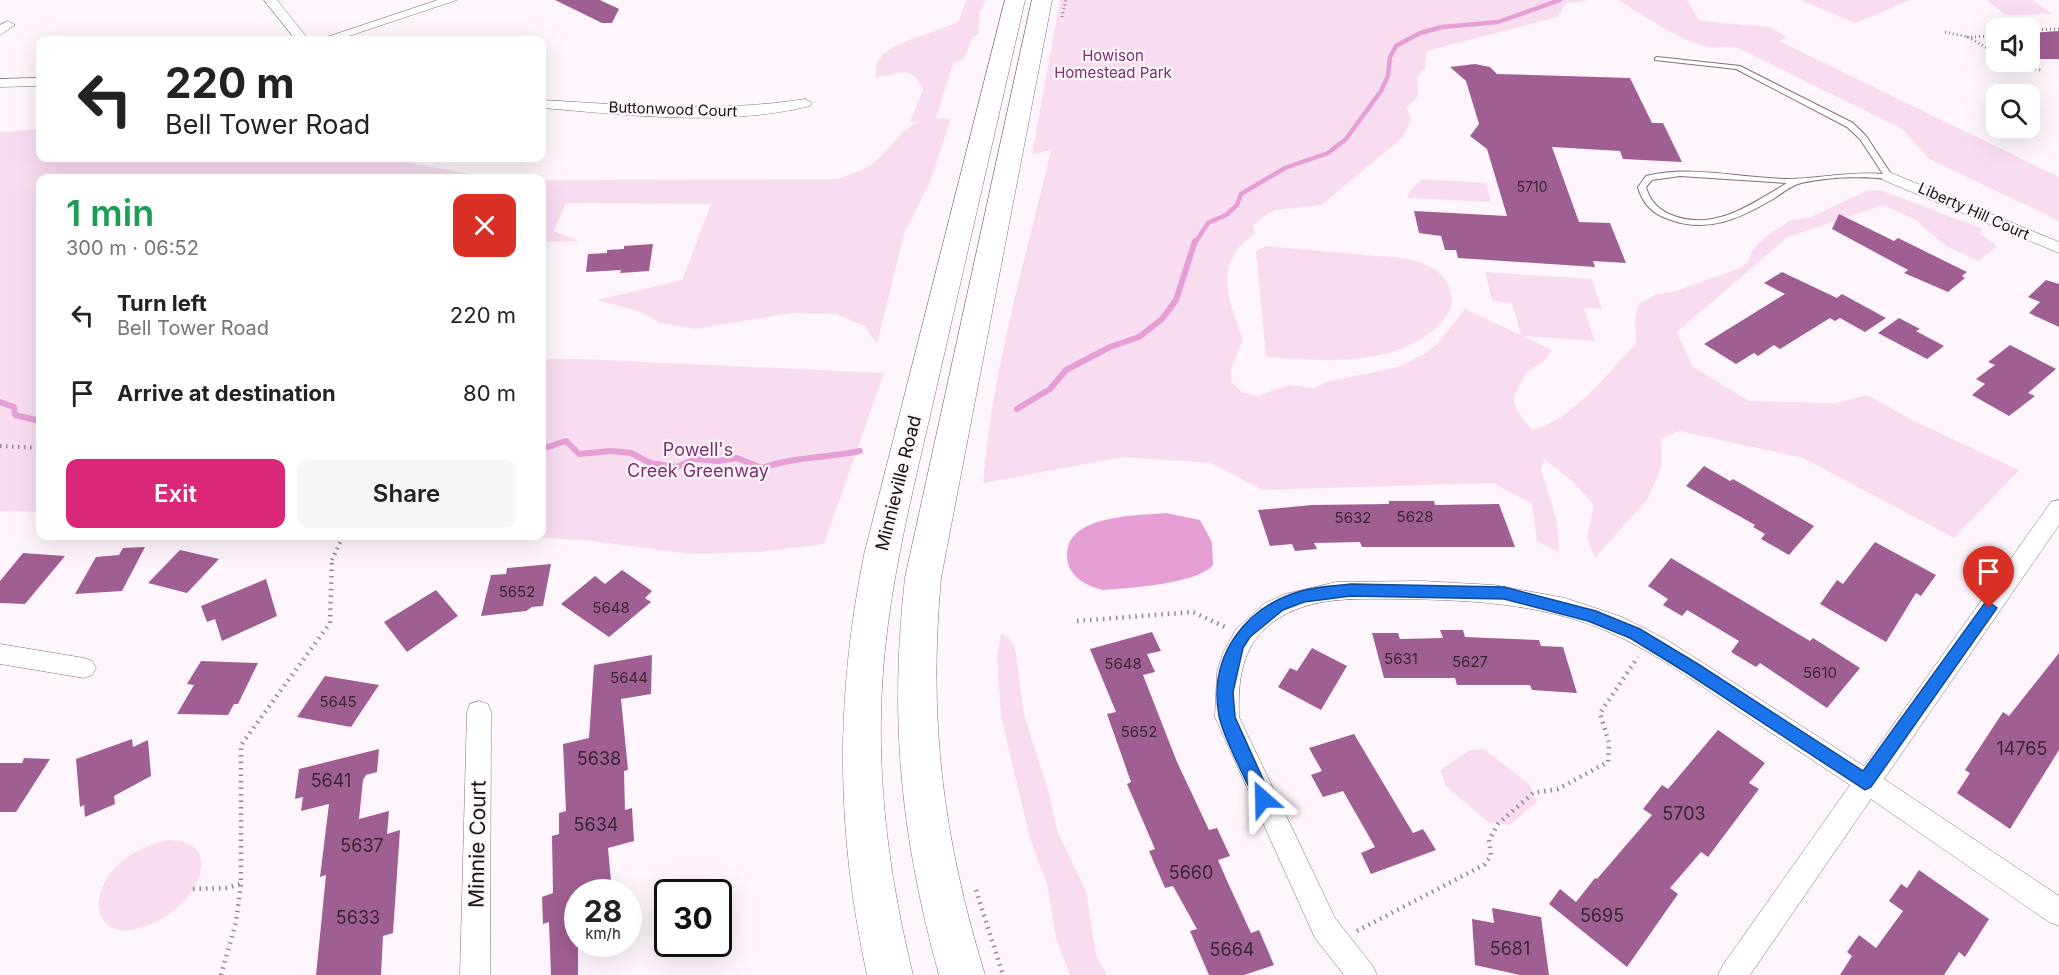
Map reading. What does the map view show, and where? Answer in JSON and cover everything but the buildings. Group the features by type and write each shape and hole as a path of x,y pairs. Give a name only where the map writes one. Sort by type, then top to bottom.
{"main road":[{"name":"Minnieville Road","path":"890,975 876,909 862,788 861,717 868,624 880,555 1015,0"},
{"path":"962,975 939,897 919,790 914,702 918,616 922,578 1052,10"}],"street":[{"path":"270,0 300,36"},
{"path":"338,36 451,0"},
{"path":"0,83 36,82"},
{"name":"Buttonwood Court","path":"546,104 734,112 770,110 805,103"},
{"name":"Liberty Hill Court","path":"1889,177 2059,248"},
{"path":"1733,975 1865,782 2059,508"},
{"path":"1362,975 1335,942 1311,901 1227,717 1225,692 1228,670 1242,636 1278,606 1303,596 1326,591 1473,590 1504,593 1591,615 1649,642 1865,782 2059,912"},
{"path":"0,654 84,668"},
{"name":"Minnie Court","path":"474,975 479,712"}],"lane":[{"path":"1657,59 1723,63 1746,70 1850,125 1863,138 1889,177"},
{"path":"1797,181 1726,220 1708,225 1684,222 1662,214 1647,199 1642,187 1649,178 1672,174 1797,181 1848,174 1889,177"}],"path":[{"path":"1052,10 1066,0"},
{"path":"2040,30 2059,30"},
{"path":"1945,32 1968,37 1986,47"},
{"path":"1968,37 1986,35"},
{"path":"0,446 36,448"},
{"path":"221,975 236,922 241,884 238,765 241,745 330,623 331,561 341,540"},
{"path":"1077,621 1193,612 1242,636"},
{"path":"1335,942 1484,865 1491,856 1489,840 1498,824 1533,793 1558,789 1608,762 1611,754 1610,740 1600,713 1649,642"},
{"path":"193,890 226,888 241,884"},
{"path":"976,888 1003,975"}],"green space":[{"path":"966,0 986,0 980,12 978,34 972,38 964,59 954,62 936,118 951,119 929,184 904,234 877,344 864,326 836,314 792,313 695,329 661,323 641,312 597,300 682,280 711,204 566,203 554,231 579,241 546,242 546,180 838,179 860,171 878,159 908,128 921,121 910,122 923,90 918,81 908,73 875,77 877,63 882,55 902,43 959,21"},
{"name":"Howison Homestead Park","path":"1060,0 1591,0 1566,3 1558,17 1427,51 1425,69 1417,78 1418,96 1407,107 1411,120 1403,137 1322,205 1275,210 1253,226 1255,233 1237,250 1230,264 1228,275 1229,297 1243,340 1231,369 1231,382 1242,392 1258,396 1288,385 1314,388 1326,382 1398,367 1424,354 1438,343 1465,309 1521,335 1512,303 1492,301 1485,272 1592,279 1602,309 1584,308 1595,341 1523,336 1552,350 1543,362 1526,373 1514,396 1516,410 1532,430 1562,416 1575,406 1636,344 1635,317 1639,304 1655,295 1675,291 1740,268 1749,260 1752,250 1764,238 1789,221 1811,217 1868,190 1883,191 1983,229 1979,233 1997,246 1978,261 1946,246 1914,219 1883,205 1788,237 1677,332 1692,366 1749,401 1835,403 1867,395 1912,420 2019,470 1954,538 1803,458 1679,431 1661,439 1662,465 1647,500 1595,558 1587,538 1594,505 1571,480 1544,459 1541,471 1557,521 1559,553 1537,541 1532,504 1493,483 1262,490 1211,463 1124,457 983,483 987,441 1002,357 1051,150 1032,155"},
{"path":"1618,0 1687,0 1700,21 1770,27 1787,37 1779,41 2059,177 2059,221 1929,159 1902,129 1740,49 1703,46 1692,42 1659,26"},
{"path":"1800,0 1910,0 1856,23"},
{"path":"1986,0 2033,0 2052,14 2006,15"},
{"path":"36,129 36,162 405,162 469,174 36,174 36,512 0,511 0,132"},
{"path":"1422,179 1486,183 1491,202 1407,198 1409,192"},
{"path":"1266,246 1414,260 1434,269 1446,280 1452,295 1450,308 1436,328 1418,341 1377,356 1332,360 1266,357 1256,251"},
{"name":"Powell's Creek Greenway","path":"546,359 884,373 824,544 761,552 690,554 591,541 546,538"},
{"path":"1001,633 1007,636 1015,647 1024,714 1047,787 1058,833 1086,891 1096,955 1107,975 1070,975 1056,938 1047,884 1030,839 1001,716 997,657"},
{"path":"1484,749 1530,785 1537,802 1510,825 1489,823 1445,785 1441,770 1469,750"},
{"path":"167,840 192,846 198,853 201,871 191,892 164,918 147,926 127,930 115,929 107,924 101,917 99,897 110,874 122,861 136,852"}],"shaded area":[{"path":"1166,513 1200,520 1212,542 1213,565 1193,577 1178,581 1103,590 1081,581 1070,569 1068,547 1075,535 1087,526 1119,517"}],"waterway":[{"path":"1195,243 1208,223 1226,215 1237,205 1241,194 1285,168 1328,153 1346,139 1381,91 1388,76 1390,57 1396,46 1420,33 1442,27 1498,22 1560,0"},
{"path":"1017,409 1050,389 1066,370 1110,347 1139,337 1162,319 1176,300 1195,241"},
{"path":"0,402 14,407 15,415 36,420"},
{"path":"546,447 566,441 579,454 611,451 631,453 650,463 677,467 695,459 718,461 737,458 762,468 786,462 860,451"}],"route":[{"path":"1263,799 1227,717 1225,692 1228,670 1236,646 1244,633 1278,606 1303,596 1326,591 1351,590 1473,590 1504,593 1591,615 1635,633 1693,668 1865,782 1989,608"}]}
